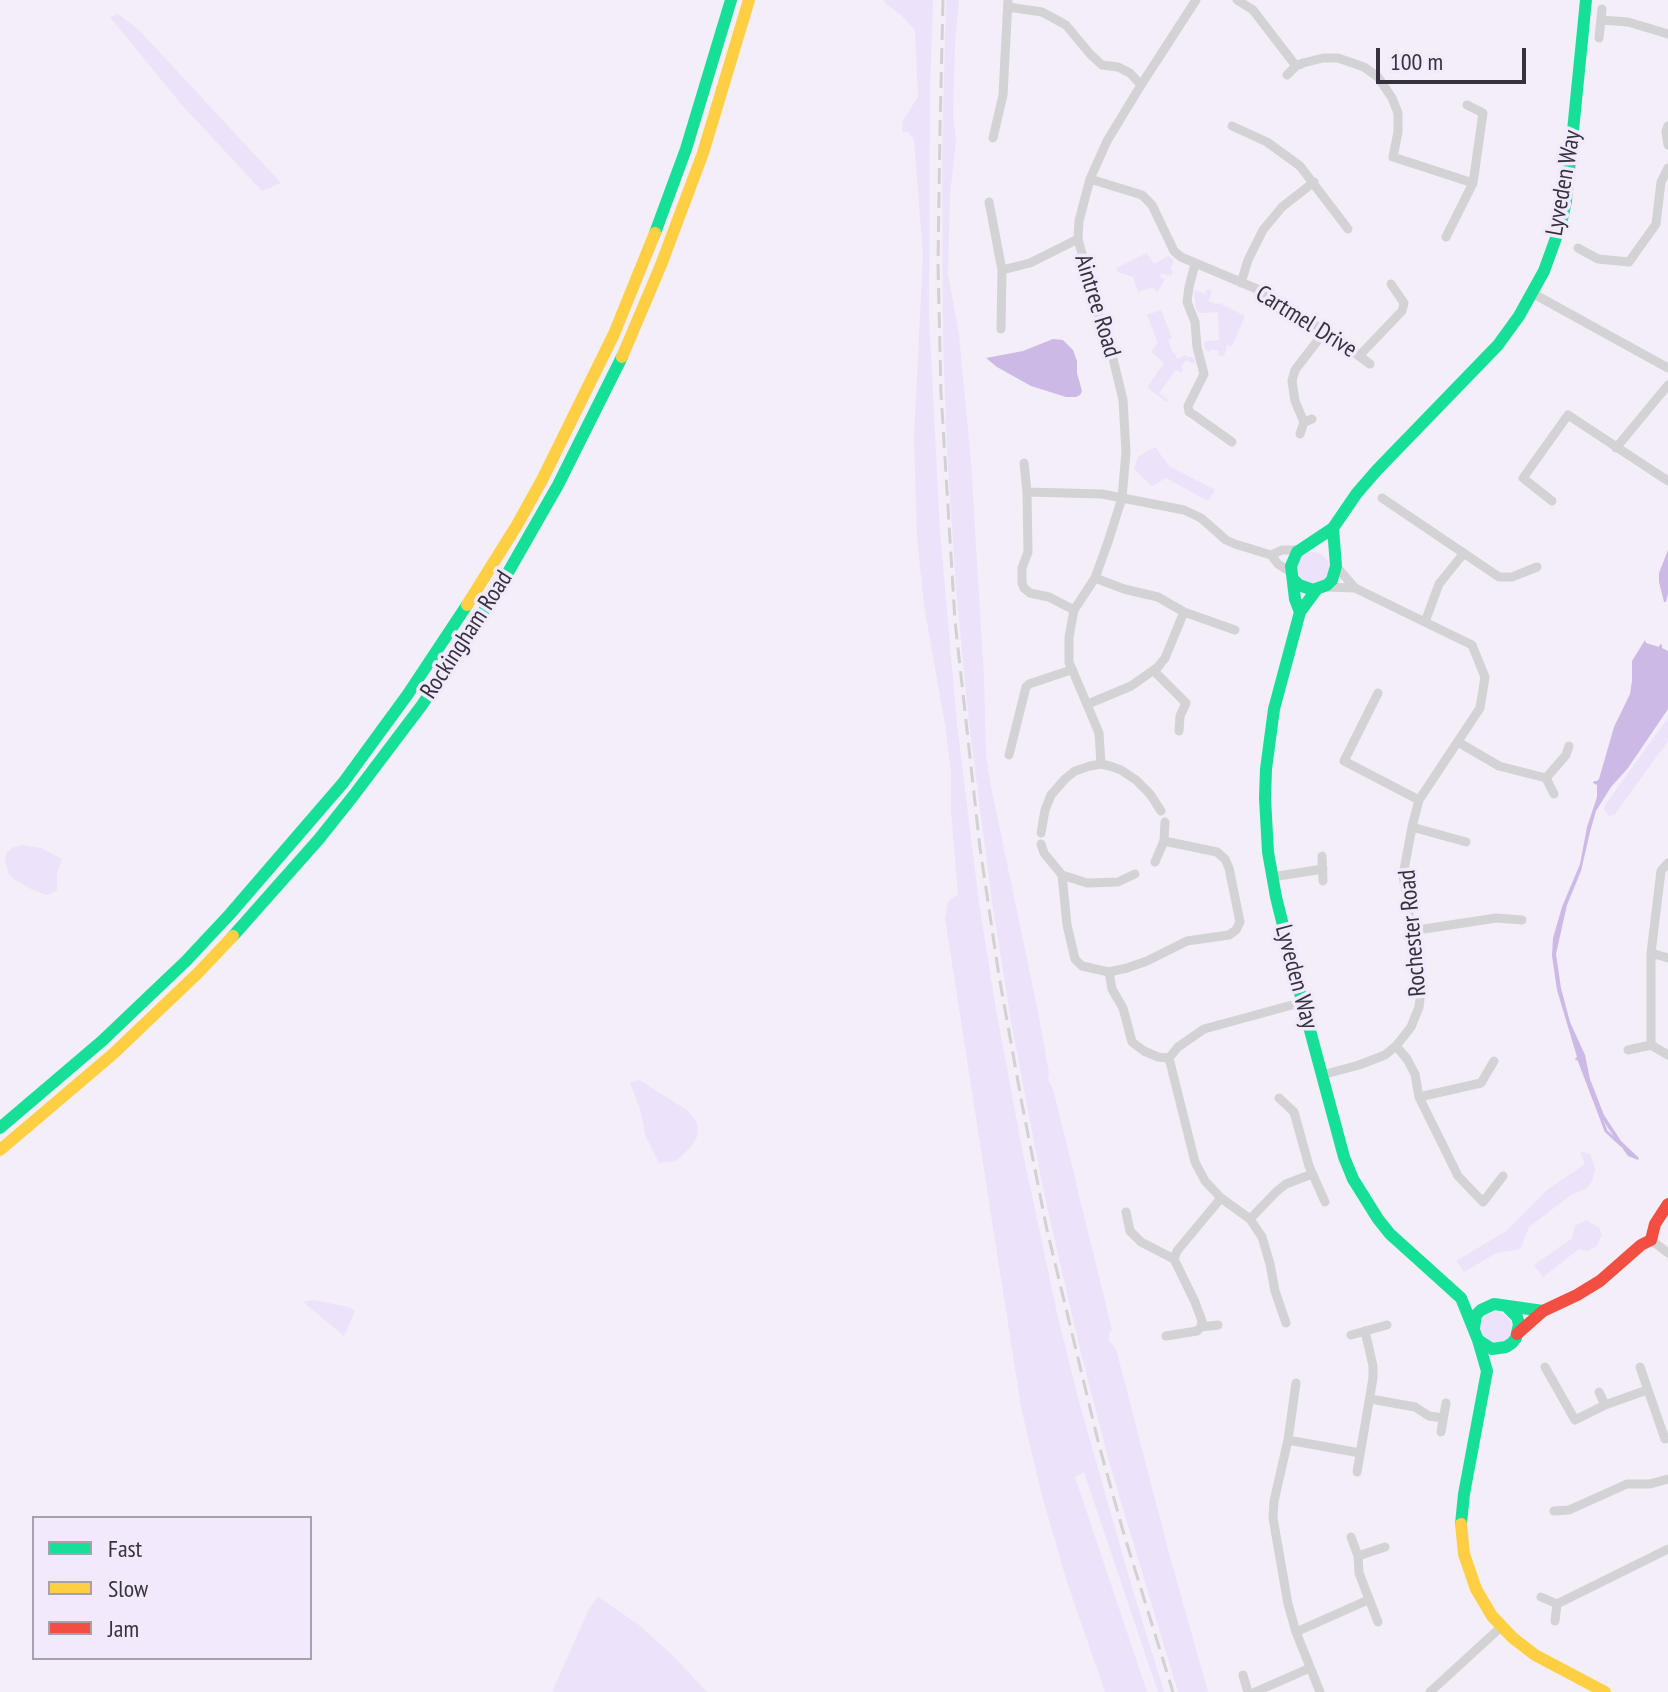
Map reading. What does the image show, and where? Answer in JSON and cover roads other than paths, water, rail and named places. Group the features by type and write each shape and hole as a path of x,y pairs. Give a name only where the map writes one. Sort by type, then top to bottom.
{"main road":[{"name":"Rockingham Road","path":"0,1128 112,1032 230,914 343,783 450,632 542,480 614,334 686,149 731,0"},
{"name":"Rockingham Road","path":"0,1150 133,1035 241,928 354,795 422,705 465,641 539,519 630,340 703,153 749,0"},
{"name":"Lyveden Way","path":"1305,548 1333,528 1377,470 1498,345 1532,293 1552,251 1566,201 1586,0"},
{"name":"Lyveden Way","path":"1333,528 1335,562 1332,580 1300,612 1274,709 1265,798 1272,877 1344,1157 1367,1204 1390,1234 1461,1298 1487,1371 1464,1494 1462,1538 1476,1589 1501,1627 1535,1655 1605,1692"},
{"path":"1321,588 1306,589 1293,576 1293,558 1305,548 1324,548 1335,562"},
{"name":"Lyveden Way","path":"1293,576 1295,599 1300,612"},
{"path":"1517,1334 1543,1311 1600,1281 1651,1240 1655,1224 1668,1204"},
{"name":"Lyveden Way","path":"1461,1298 1491,1305"},
{"path":"1501,1304 1517,1317 1517,1334 1506,1347 1492,1349 1485,1346 1476,1334 1476,1315 1491,1305 1501,1304"},
{"path":"1507,1307 1543,1311"},
{"name":"Lyveden Way","path":"1487,1371 1506,1347"}],"street":[{"name":"Aintree Road","path":"1074,610 1095,578 1122,498 1126,452 1123,400 1078,239 1081,208 1107,141 1196,0"},
{"path":"1243,1 1296,66"},
{"path":"993,138 1003,95 1008,4 1042,12 1066,25 1102,65 1118,67 1130,73 1141,85"},
{"path":"1599,38 1602,14 1668,34"},
{"path":"1287,75 1296,66 1323,58 1338,58 1364,67 1378,77 1398,113 1393,157 1473,183"},
{"path":"1446,237 1473,183 1483,113 1467,105"},
{"path":"1232,126 1267,142 1300,166 1348,229"},
{"path":"1668,126 1668,145"},
{"path":"1629,262 1656,224 1661,182 1668,168"},
{"name":"Cartmel Drive","path":"1090,179 1142,195 1158,215 1174,251 1195,264 1257,289 1325,331 1370,364"},
{"name":"Cartmel Drive","path":"1241,283 1263,230 1282,207 1314,182"},
{"path":"989,202 1002,270 1001,329"},
{"path":"1002,270 1030,263 1078,239"},
{"path":"1578,248 1598,259 1629,262 1637,273"},
{"path":"1195,264 1187,302 1195,322 1204,374 1188,406 1189,412 1232,442"},
{"path":"1359,356 1402,311 1404,303 1391,284"},
{"path":"1532,293 1668,368"},
{"path":"1300,434 1308,421 1295,401 1292,381 1295,370 1325,331"},
{"path":"1616,448 1668,385"},
{"path":"1552,501 1523,478 1568,415 1668,481"},
{"path":"1024,463 1028,552 1022,568 1022,583 1030,593 1049,597 1074,610 1068,651 1071,670 1099,733 1101,764"},
{"path":"1027,492 1090,493 1184,510 1201,518 1226,540 1271,555 1293,576"},
{"path":"1382,498 1499,577 1512,577 1537,567"},
{"path":"1271,555 1282,550 1305,548"},
{"path":"1425,622 1439,584 1464,553"},
{"name":"Rochester Road","path":"1335,562 1355,588"},
{"path":"1095,578 1158,597 1184,612 1235,630"},
{"name":"Rochester Road","path":"1321,588 1355,588 1472,645 1485,677 1480,708 1419,800 1412,827 1403,875 1421,991 1411,1027 1396,1046"},
{"path":"1088,704 1131,686 1154,671 1165,658 1184,612"},
{"path":"1009,755 1026,687 1071,670"},
{"path":"1154,671 1186,703 1180,716 1179,731"},
{"path":"1378,693 1344,761 1419,800"},
{"path":"1458,742 1499,766 1546,778 1554,794"},
{"path":"1546,778 1566,755 1569,746"},
{"path":"1041,833 1051,795 1075,771 1090,766 1101,764 1121,770 1150,794 1161,811"},
{"path":"1155,862 1164,841 1165,822"},
{"path":"1412,827 1466,842"},
{"path":"1062,875 1067,925 1075,959 1082,966 1109,972 1147,961 1187,941 1229,935 1236,930 1240,922 1225,859 1217,852 1164,841"},
{"path":"1041,844 1044,853 1062,875 1087,883 1118,882 1135,874"},
{"path":"1322,856 1323,881"},
{"path":"1651,1045 1651,953 1661,871 1668,863"},
{"path":"1272,877 1323,869"},
{"path":"1411,931 1496,918 1522,920"},
{"path":"1651,953 1668,958"},
{"path":"1109,972 1112,989 1123,1008 1132,1042 1144,1051 1169,1058"},
{"path":"1169,1058 1189,1038 1204,1029 1303,1002"},
{"path":"1628,1050 1651,1045 1668,1055"},
{"path":"1322,1075 1373,1060 1396,1046 1415,1074 1419,1097 1458,1176 1483,1202 1503,1176"},
{"path":"1169,1058 1195,1162 1205,1181 1221,1198 1250,1219 1262,1237 1286,1323"},
{"path":"1419,1097 1481,1083 1494,1061"},
{"path":"1279,1098 1294,1112 1312,1174 1325,1202"},
{"path":"1250,1219 1286,1184 1312,1174"},
{"path":"1174,1259 1177,1251 1221,1198"},
{"path":"1126,1212 1130,1231 1141,1242 1174,1259 1195,1302 1201,1327"},
{"path":"1651,1240 1668,1253"},
{"path":"1166,1336 1218,1325"},
{"path":"1351,1335 1387,1325"},
{"path":"1357,1472 1371,1399 1373,1366 1365,1331"},
{"path":"1545,1367 1575,1420 1647,1390"},
{"path":"1640,1367 1667,1439 1668,1451"},
{"path":"1296,1383 1273,1518 1288,1604 1320,1692"},
{"path":"1599,1392 1605,1405"},
{"path":"1371,1399 1415,1407 1429,1416 1443,1418"},
{"path":"1441,1432 1446,1403"},
{"path":"1288,1440 1360,1453"},
{"path":"1554,1511 1569,1510 1627,1484 1650,1484 1668,1479"},
{"path":"1351,1537 1358,1556 1359,1573 1378,1622"},
{"path":"1358,1556 1385,1547"},
{"path":"1541,1597 1557,1604 1668,1549"},
{"path":"1296,1632 1368,1600"},
{"path":"1555,1621 1557,1604"},
{"path":"1433,1691 1501,1627"},
{"path":"1255,1692 1310,1668"},
{"path":"1243,1675 1248,1692"}],"waterway":[{"path":"1579,1060 1606,1131 1621,1145"}],"railway":[{"path":"943,0 938,263 941,393 955,621 980,848 999,976 1047,1230 1099,1445 1173,1692"}]}
